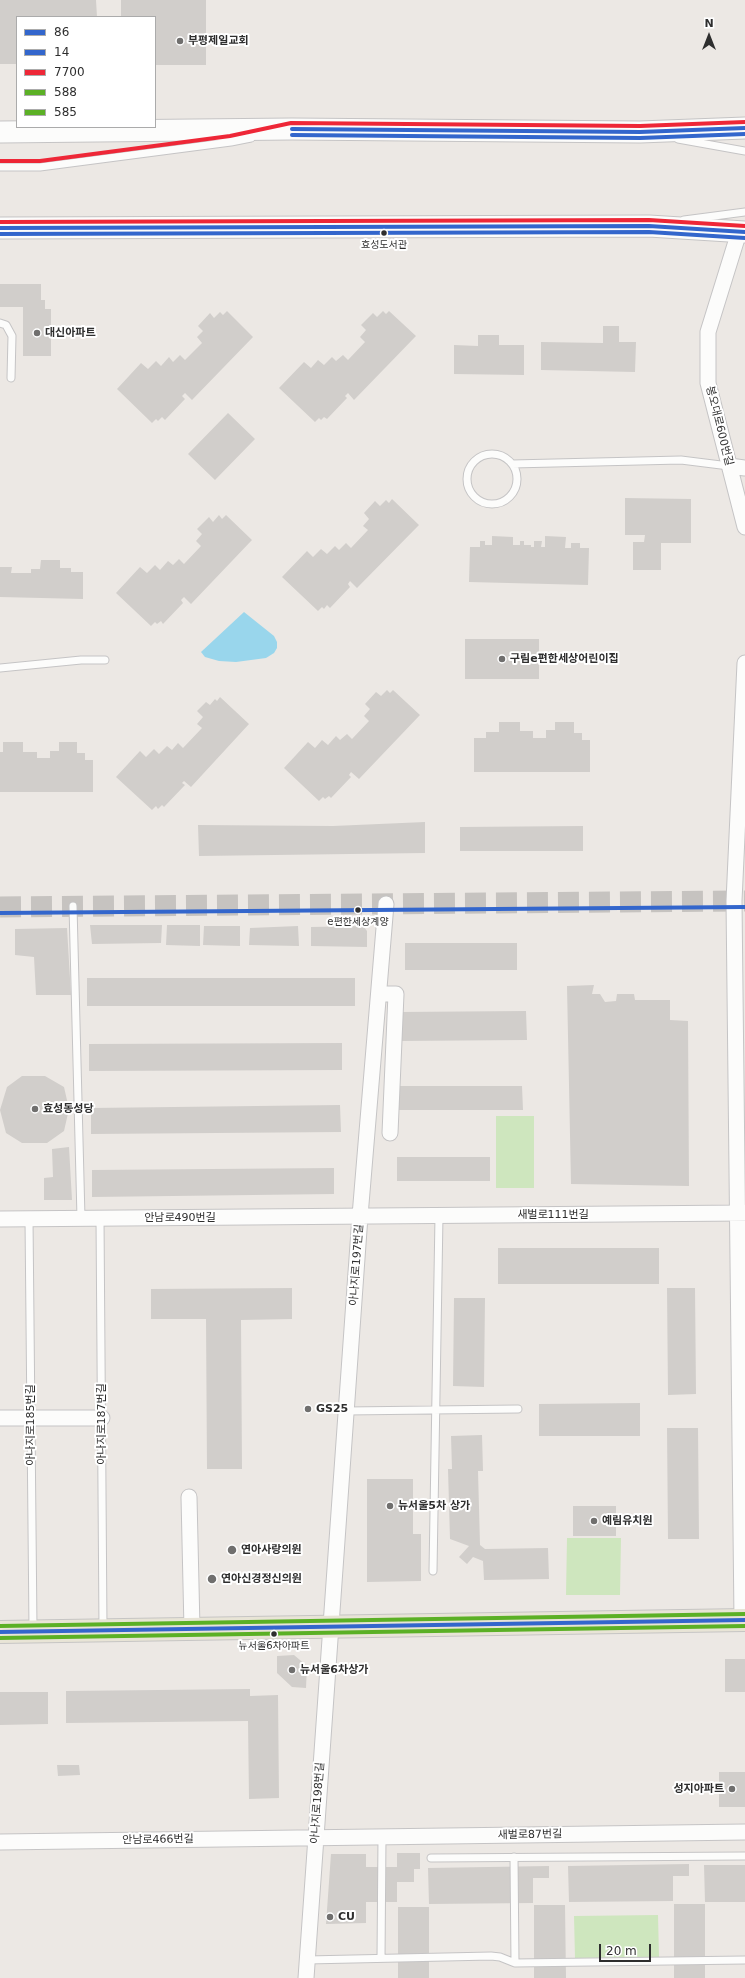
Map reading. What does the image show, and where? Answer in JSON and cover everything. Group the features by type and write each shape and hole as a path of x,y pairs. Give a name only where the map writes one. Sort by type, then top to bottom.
{"main road":[{"path":"0,132 292,129 640,132 745,128"},
{"path":"0,228 743,225"},
{"path":"0,1632 744,1620"}],"street":[{"name":"봉오대로600번길","path":"743,225 708,332 708,383 745,527"},
{"path":"730,466 745,468"},
{"path":"744,1620 740,1043 734,901 745,663"},
{"name":"아나지로197번길","path":"331,1627 360,1216 386,904"},
{"path":"379,994 396,994 390,1133"},
{"name":"새벌로111번길","path":"360,1216 741,1213"},
{"name":"안남로490번길","path":"0,1219 360,1216"},
{"path":"0,1418 102,1418"},
{"path":"189,1497 192,1629"},
{"name":"아나지로198번길","path":"306,1978 331,1627"},
{"name":"새벌로87번길","path":"316,1838 745,1832"},
{"name":"안남로466번길","path":"0,1842 316,1838"}],"lane":[{"path":"0,167 40,167 231,142 292,129"},
{"path":"640,132 745,151"},
{"path":"0,323 6,325 12,336 11,378"},
{"path":"512,464 516,472 517,480 515,488 510,496 504,501 491,503 479,499 472,494 468,478 472,464 478,459 492,454 507,459 512,464 681,460 730,466"},
{"path":"0,668 81,660 105,660"},
{"path":"73,906 80,1218"},
{"path":"433,1571 439,1216"},
{"name":"아나지로187번길","path":"100,1218 103,1630"},
{"name":"아나지로185번길","path":"30,1219 33,1632"},
{"path":"346,1411 518,1409"},
{"path":"380,1958 382,1837"},
{"path":"431,1858 745,1856"},
{"path":"514,1857 515,1963"},
{"path":"307,1960 491,1956 500,1957 515,1963 745,1960"}],"green space":[{"path":"496,1116 534,1116 534,1188 496,1188"},
{"path":"567,1538 621,1538 620,1595 566,1595"},
{"path":"658,1915 659,1957 575,1958 574,1916"}],"water":[{"path":"244,612 274,636 277,642 277,648 274,653 266,658 236,662 219,661 205,657 201,652"}],"building":[{"path":"0,0 96,0 97,16 16,16 16,64 0,64"},
{"name":"부평제일교회","path":"121,0 206,0 206,65 156,65 156,16 121,16"},
{"name":"대신아파트","path":"0,284 41,284 41,300 45,300 45,309 51,309 51,356 23,356 23,307 0,307"},
{"path":"227,311 253,337 192,400 185,393 182,396 185,399 165,420 162,417 158,421 156,419 152,423 117,389 141,363 148,369 156,361 161,366 169,357 173,362 180,355 185,360 202,343 197,337 203,331 198,326 210,313 214,318 220,312 223,315"},
{"path":"383,311 386,314 389,311 416,336 354,400 348,393 345,396 347,398 327,419 324,417 321,420 319,418 315,422 279,388 304,362 311,368 318,360 324,365 332,357 336,361 343,355 348,360 365,342 360,337 366,330 361,325 373,313 377,317"},
{"path":"603,326 619,326 619,342 636,342 635,372 541,370 541,342 603,343"},
{"path":"478,335 499,335 499,345 524,345 524,375 454,374 454,345 478,346"},
{"path":"228,413 255,439 215,480 188,454"},
{"path":"625,498 691,499 691,543 661,543 661,570 633,570 633,542 644,542 645,535 625,535"},
{"path":"392,499 419,525 357,588 350,581 348,584 350,587 330,608 327,605 324,609 322,607 318,611 282,577 307,551 313,557 321,549 327,554 335,546 339,550 346,543 351,548 368,530 363,526 369,519 364,513 375,501 380,506 386,500 389,503"},
{"path":"219,515 222,519 226,515 252,540 191,604 184,597 181,600 183,603 163,624 161,621 157,624 155,622 151,626 116,593 140,567 147,573 155,565 160,570 168,561 173,565 179,559 184,564 201,546 196,541 202,534 197,529 209,517 213,522"},
{"path":"492,536 513,537 513,545 520,545 520,541 524,541 524,545 531,545 531,547 534,547 534,541 542,541 541,547 545,547 545,536 566,537 565,548 571,548 571,543 580,543 580,548 589,548 588,585 469,582 470,547 480,547 480,541 485,541 485,545 492,545"},
{"path":"41,560 60,560 60,568 71,568 71,572 83,572 83,599 0,597 0,567 12,567 11,573 31,573 31,569 40,569"},
{"name":"구림e편한세상어린이집","path":"465,639 539,639 539,679 465,679"},
{"path":"387,690 390,693 393,690 420,715 359,779 351,772 349,775 351,777 331,798 329,796 325,799 323,797 319,801 284,768 308,742 315,748 322,740 328,745 336,736 340,740 347,734 352,739 369,721 364,716 370,709 365,704 376,692 381,696"},
{"path":"220,697 249,724 191,787 184,781 182,783 185,785 164,807 162,805 158,809 156,806 152,810 116,777 140,751 146,757 154,749 159,754 167,746 172,750 178,743 183,748 202,728 197,724 203,717 197,711 206,702 210,705 215,699 217,701"},
{"path":"499,722 520,722 520,731 533,731 533,738 546,738 546,730 555,730 555,722 574,722 574,733 582,733 582,740 590,740 590,772 474,772 474,738 486,738 486,732 499,732"},
{"path":"3,742 23,742 23,752 37,752 37,758 50,758 50,751 59,751 59,742 77,742 77,753 85,753 85,760 93,760 93,792 0,792 0,752 3,752"},
{"path":"425,822 425,853 199,856 198,825 333,826"},
{"path":"583,826 583,851 460,851 460,827"},
{"path":"90,925 162,925 161,943 92,944"},
{"path":"167,925 200,925 200,946 166,945"},
{"path":"204,926 240,926 240,946 203,945"},
{"path":"298,926 299,946 249,945 250,928"},
{"path":"363,926 367,931 367,947 311,946 311,927"},
{"path":"67,928 71,995 36,995 34,957 15,955 15,929"},
{"path":"405,943 517,943 517,970 405,970"},
{"path":"87,978 355,978 355,1006 87,1006"},
{"path":"594,985 592,994 600,994 605,1002 616,1001 617,994 634,994 635,1000 670,1000 670,1020 688,1021 689,1186 571,1184 567,986"},
{"path":"526,1011 527,1040 399,1041 399,1012"},
{"path":"342,1043 342,1070 89,1071 89,1044"},
{"name":"효성동성당","path":"22,1076 45,1076 64,1087 69,1109 64,1131 47,1143 22,1143 6,1133 0,1110 7,1087"},
{"path":"397,1086 522,1086 523,1110 397,1110"},
{"path":"340,1105 341,1132 91,1134 91,1108"},
{"path":"69,1147 72,1200 44,1200 44,1178 53,1177 52,1149"},
{"path":"397,1157 490,1157 490,1181 397,1181"},
{"path":"334,1168 334,1194 92,1197 92,1170"},
{"path":"498,1248 659,1248 659,1284 498,1284"},
{"path":"292,1288 292,1319 241,1320 242,1469 207,1469 206,1319 151,1319 151,1289"},
{"path":"667,1288 695,1288 696,1394 668,1395"},
{"path":"454,1298 485,1298 484,1387 453,1386"},
{"path":"640,1403 640,1436 539,1436 539,1404"},
{"path":"667,1428 698,1428 699,1539 668,1539"},
{"path":"482,1435 483,1471 478,1471 480,1545 485,1549 548,1548 549,1579 484,1580 483,1561 473,1557 467,1564 459,1557 469,1546 450,1539 448,1469 452,1469 451,1436"},
{"name":"뉴서울5차 상가","path":"367,1479 413,1479 413,1534 421,1534 421,1581 367,1582"},
{"name":"예림유치원","path":"573,1506 616,1506 616,1536 573,1536"},
{"name":"뉴서울6차상가","path":"294,1655 307,1666 306,1688 292,1687 277,1673 277,1656"},
{"path":"725,1659 745,1659 745,1692 725,1692"},
{"path":"250,1689 250,1696 278,1695 279,1798 249,1799 248,1721 66,1723 66,1691"},
{"path":"0,1692 48,1692 48,1724 0,1725"},
{"path":"57,1765 79,1765 80,1775 58,1776"},
{"name":"성지아파트","path":"719,1772 745,1772 745,1807 719,1807"},
{"path":"397,1853 420,1853 420,1869 414,1869 414,1882 397,1882 397,1902 366,1902 366,1923 326,1924 331,1854 366,1854 366,1867 397,1867"},
{"path":"689,1864 689,1876 673,1876 673,1901 569,1902 568,1866"},
{"path":"704,1865 745,1865 745,1902 705,1902"},
{"path":"549,1866 549,1878 533,1878 533,1903 429,1904 428,1868"},
{"path":"674,1904 705,1904 705,1978 674,1978"},
{"path":"534,1905 565,1905 566,1978 534,1978"},
{"path":"398,1907 429,1907 429,1978 398,1978"}],"tunnel":[{"path":"0,907 745,901"}],"transit line":[{"name":"7700","path":"0,161 40,161 230,136 291,123 640,126 745,122"},
{"name":"86","path":"292,129 640,132 745,128"},
{"name":"14","path":"292,135 640,138 745,134"},
{"name":"7700","path":"0,222 649,220 745,226"},
{"name":"86","path":"0,228 649,226 745,232"},
{"name":"14","path":"0,234 649,232 745,238"},
{"name":"14","path":"0,913 745,907"},
{"name":"585","path":"0,1626 745,1614"},
{"name":"86","path":"0,1632 745,1620"},
{"name":"588","path":"0,1638 745,1626"}],"place":[{"name":"부평제일교회","path":"180,41"},
{"name":"효성도서관","path":"384,233"},
{"name":"대신아파트","path":"37,333"},
{"name":"구림e편한세상어린이집","path":"502,659"},
{"name":"e편한세상계양","path":"358,910"},
{"name":"효성동성당","path":"35,1109"},
{"name":"GS25","path":"308,1409"},
{"name":"뉴서울5차 상가","path":"390,1506"},
{"name":"예림유치원","path":"594,1521"},
{"name":"연아사랑의원","path":"232,1550"},
{"name":"연아신경정신의원","path":"212,1579"},
{"name":"뉴서울6차아파트","path":"274,1634"},
{"name":"뉴서울6차상가","path":"292,1670"},
{"name":"성지아파트","path":"732,1789"},
{"name":"CU","path":"330,1917"}]}
